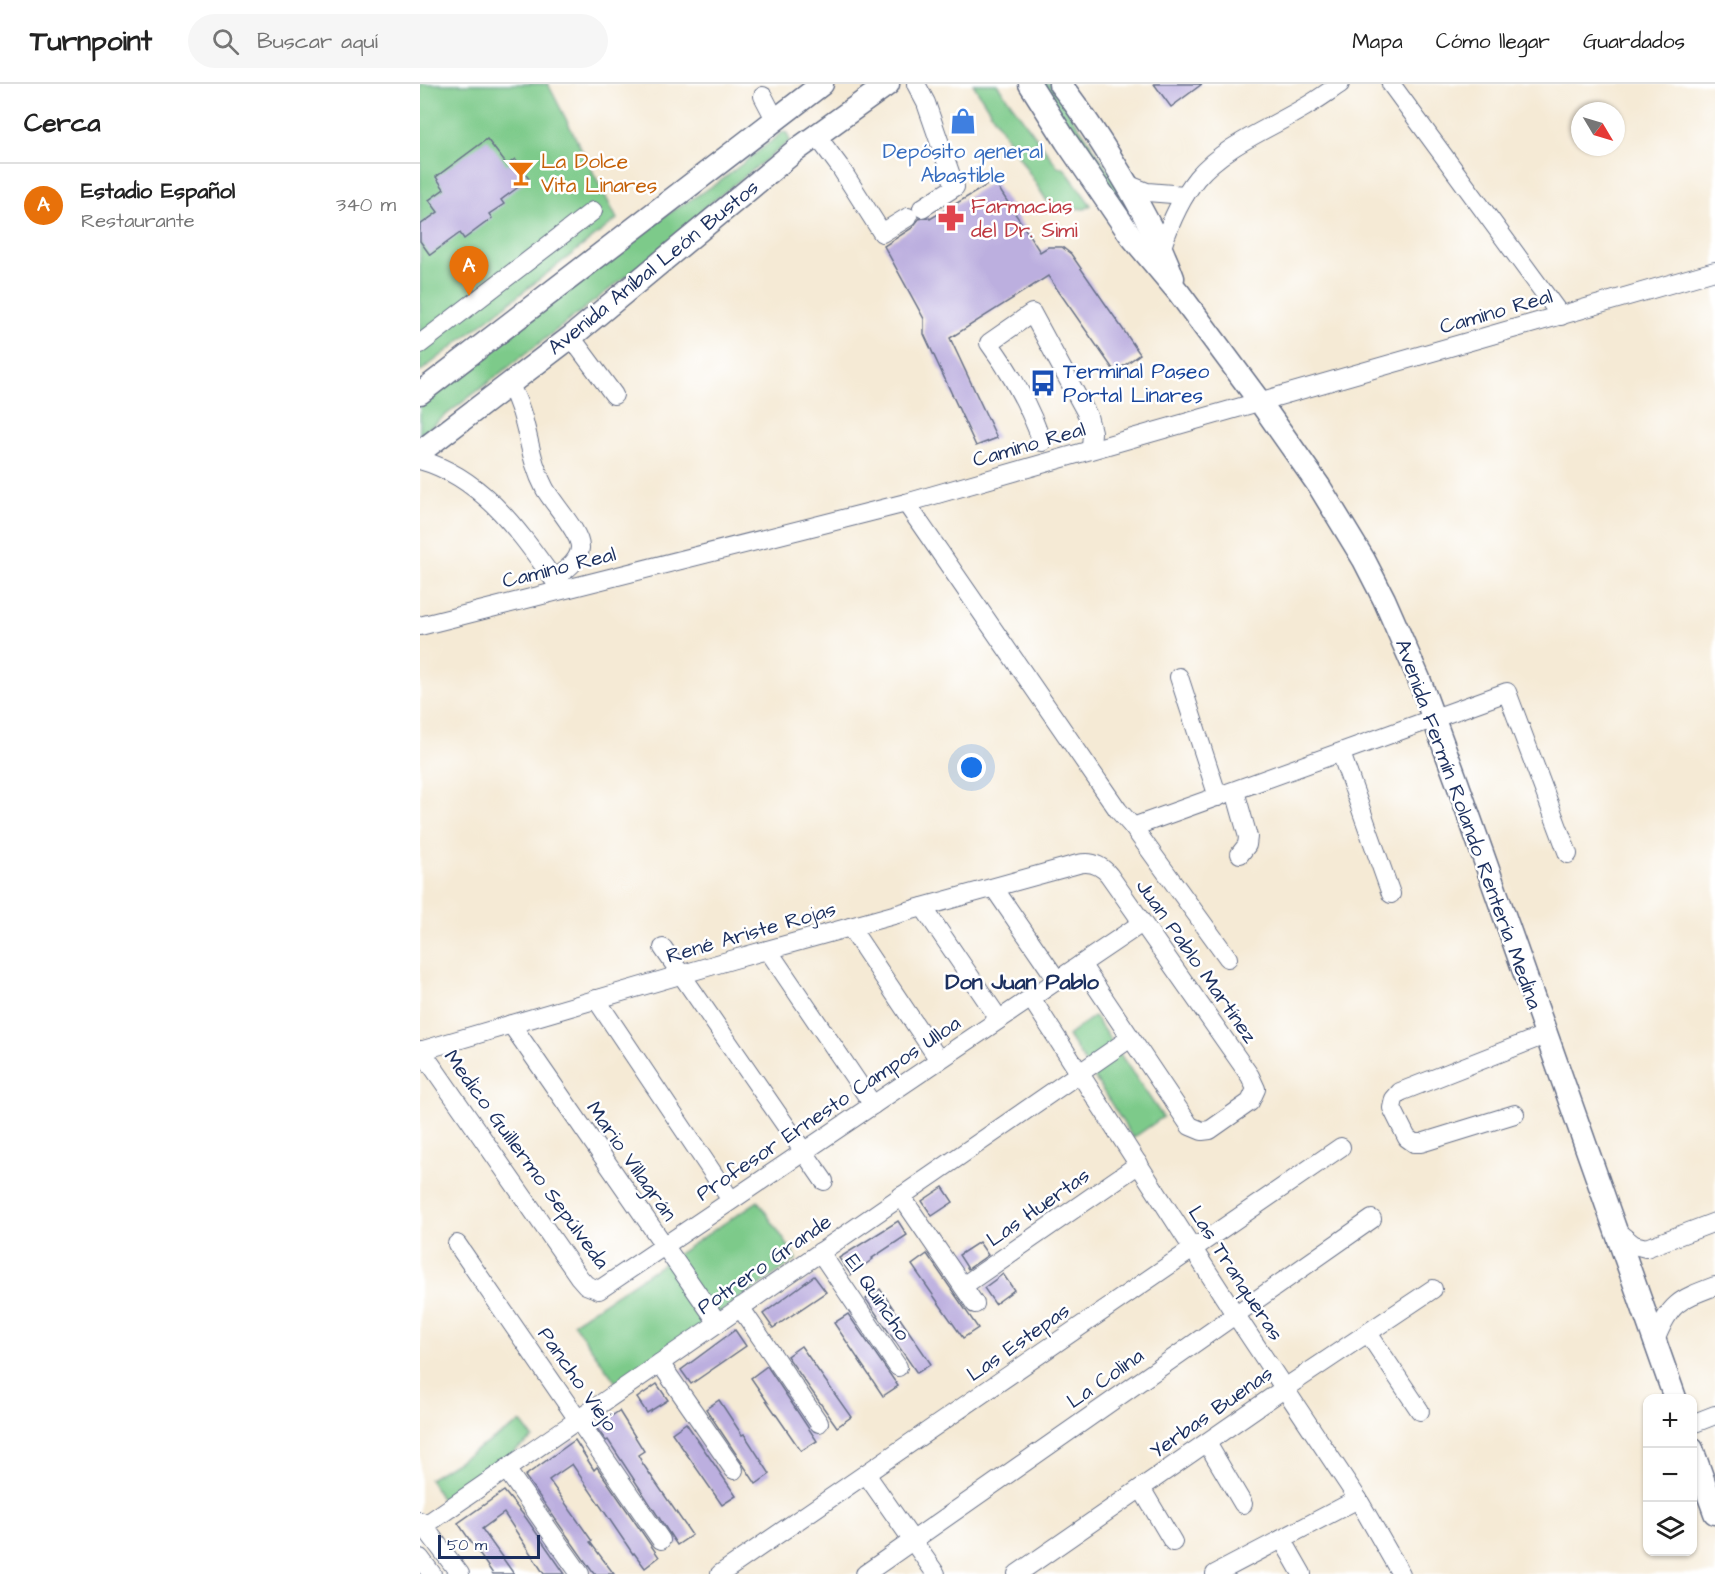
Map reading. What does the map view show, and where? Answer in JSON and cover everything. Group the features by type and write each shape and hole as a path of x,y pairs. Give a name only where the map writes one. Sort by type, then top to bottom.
{"main road":[{"name":"Avenida Aníbal León Bustos","path":"420,452 571,337 795,151 888,84"},
{"name":"Avenida Fermín Rolando Rentería Medina","path":"1030,84 1131,236 1179,293 1319,486 1364,560 1402,638 1434,720 1674,1394"},
{"name":"Avenida Fermín Rolando Rentería Medina","path":"1060,84 1083,112 1127,184 1162,247 1179,293"},
{"name":"Avenida Aníbal León Bustos","path":"420,393 819,86"},
{"path":"819,86 829,88 843,99 865,100"},
{"path":"776,121 789,124 797,129 800,138 795,151"},
{"path":"1697,1463 1715,1513"}],"street":[{"path":"817,136 840,167 882,233 955,187 926,103 916,84"},
{"path":"1162,247 1167,230 1185,195 1198,176 1232,149 1307,107 1340,84"},
{"path":"1391,84 1561,316"},
{"path":"763,96 776,121"},
{"path":"1127,184 1147,192 1185,195"},
{"path":"420,344 593,211"},
{"name":"Camino Real","path":"420,626 558,584 906,503 1715,271"},
{"path":"1060,458 1042,442 1020,390 989,343 1032,313 1085,409 1090,424 1091,449"},
{"path":"571,337 614,395"},
{"path":"420,460 465,480 493,502 558,584 577,560 580,550 579,540 574,529 553,503 538,472 523,411 509,384"},
{"path":"1090,424 1113,442"},
{"path":"1025,468 1042,442"},
{"path":"906,503 1118,810 1133,827 1227,958"},
{"path":"1179,678 1218,797"},
{"path":"1133,827 1507,693 1568,854"},
{"path":"1341,753 1392,894"},
{"path":"1235,791 1248,837 1247,845 1240,854"},
{"name":"René Ariste Rojas","path":"421,1051 850,927 1078,864 1096,864"},
{"name":"Juan Pablo Martínez","path":"1096,864 1109,874 1250,1076 1256,1089 1254,1097 1210,1130 1195,1130 1185,1121 1129,1039"},
{"path":"994,888 1057,980"},
{"path":"923,907 999,1019"},
{"name":"Profesor Ernesto Campos Ulloa","path":"599,1290 1142,922"},
{"path":"850,927 939,1060"},
{"path":"663,948 824,1181"},
{"path":"768,950 873,1105"},
{"path":"1081,964 1129,1039"},
{"name":"Las Tranqueras","path":"1031,998 1235,1314 1358,1499 1401,1574"},
{"path":"596,999 732,1200"},
{"name":"Mario Villagrán","path":"511,1024 718,1323"},
{"path":"1515,1114 1421,1143 1414,1143 1407,1138 1392,1108 1394,1099 1400,1092 1545,1035"},
{"name":"Potrero Grande","path":"422,1523 506,1469 1129,1039"},
{"name":"Medico Guillermo Sepúlveda","path":"421,1051 579,1278 586,1285 599,1290"},
{"name":"Las Estepas","path":"720,1574 1341,1147"},
{"name":"Las Huertas","path":"963,1286 1139,1164"},
{"path":"902,1196 975,1304"},
{"name":"La Colina","path":"865,1574 1372,1219"},
{"path":"1614,1229 1630,1243 1646,1248 1715,1222"},
{"name":"Pancho Viejo","path":"457,1244 661,1540"},
{"name":"El Quincho","path":"820,1252 898,1367"},
{"path":"1655,1341 1674,1305 1715,1286"},
{"name":"Yerbas Buenas","path":"1017,1574 1285,1388 1433,1289"},
{"path":"740,1307 819,1423"},
{"path":"1368,1333 1420,1411"},
{"path":"660,1363 734,1470"},
{"path":"1697,1422 1715,1415"},
{"path":"1207,1443 1243,1504"},
{"path":"506,1469 580,1574"},
{"path":"866,1474 936,1574"},
{"path":"1141,1488 1173,1542"},
{"path":"1215,1574 1358,1499"},
{"path":"422,1523 454,1572"},
{"path":"1282,1539 1302,1574"},
{"path":"420,1558 432,1574"}],"green space":[{"path":"420,84 548,84 617,219 420,372"},
{"path":"973,84 997,84 1058,167 1064,168 1091,205 1085,209 1050,206"},
{"path":"1037,84 1050,84 1113,177 1138,227"},
{"path":"783,132 787,133 790,141 704,208 688,229 420,435 420,404 658,220 719,182"},
{"path":"1094,1016 1163,1117 1133,1138 1068,1036"},
{"path":"758,1201 797,1259 617,1384 573,1323"},
{"path":"521,1422 533,1438 443,1502 429,1479"}],"building":[{"path":"1154,84 1202,84 1171,107"},
{"path":"487,139 507,165 515,159 529,179 501,200 504,204 489,214 492,218 464,239 460,233 430,255 420,241 420,225 438,212 429,200 444,189 436,177"},
{"path":"994,181 1040,252 1048,247 1062,247 1071,254 1140,354 1115,372 1048,276 950,338 997,438 976,446 924,334 924,319 884,246 912,228 919,219 928,217 930,219"},
{"path":"943,1187 953,1202 932,1216 922,1201"},
{"path":"898,1221 907,1235 851,1275 839,1258"},
{"path":"979,1242 988,1255 968,1269 959,1255"},
{"path":"927,1254 978,1328 963,1338 912,1265"},
{"path":"1003,1274 1014,1290 995,1304 984,1288"},
{"path":"814,1276 826,1292 773,1328 763,1314"},
{"path":"880,1289 931,1364 917,1373 866,1299"},
{"path":"848,1314 898,1386 883,1396 834,1323"},
{"path":"735,1330 746,1346 691,1384 681,1370"},
{"path":"801,1346 851,1417 837,1427 787,1356"},
{"path":"767,1366 817,1441 801,1451 751,1378"},
{"path":"657,1384 668,1400 647,1413 637,1398"},
{"path":"719,1400 770,1474 756,1484 706,1409"},
{"path":"619,1411 644,1451 638,1455 643,1464 692,1535 677,1545 608,1440 606,1441 596,1427"},
{"path":"686,1423 736,1496 722,1505 672,1433"},
{"path":"575,1440 594,1470 597,1467 659,1557 645,1568 572,1464 549,1480 614,1574 594,1574 525,1476"},
{"path":"504,1491 565,1574 544,1574 504,1513 482,1529 514,1574 493,1574 458,1523"}],"place":[{"name":"Depósito general Abastible","path":"963,121"},
{"name":"La Dolce Vita Linares","path":"521,173"},
{"name":"Farmacias del Dr. Simi","path":"951,218"},
{"name":"Estadio Español","path":"469,296"},
{"name":"Terminal Paseo Portal Linares","path":"1043,383"}],"district":[{"name":"Don Juan Pablo","path":"1022,981"}]}
